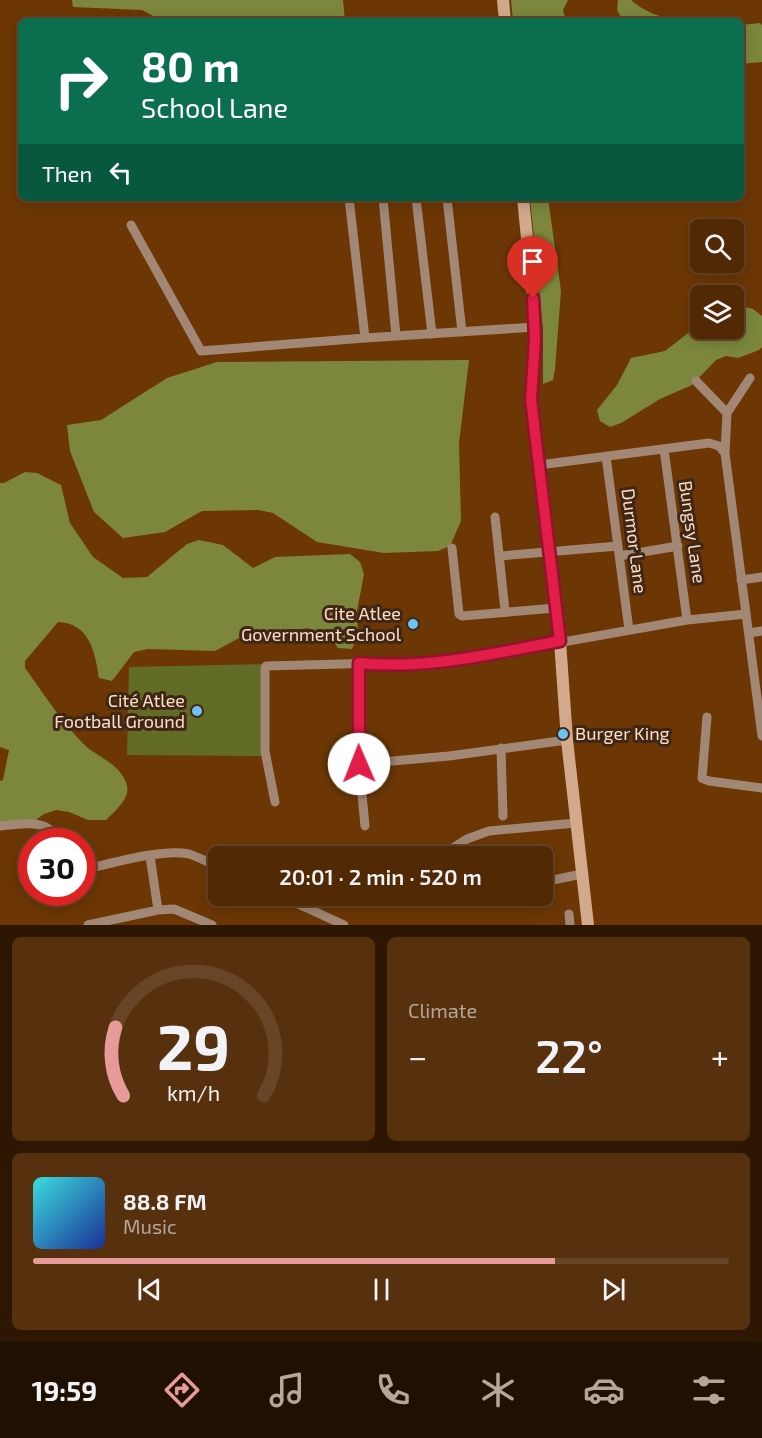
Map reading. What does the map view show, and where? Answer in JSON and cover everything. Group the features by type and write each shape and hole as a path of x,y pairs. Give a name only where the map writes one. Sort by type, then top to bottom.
{"main road":[{"path":"503,0 505,18"},
{"path":"523,201 535,327 531,399 560,641 567,740 588,925"}],"street":[{"path":"349,201 365,338"},
{"path":"383,201 396,336"},
{"path":"416,201 432,334"},
{"path":"447,201 462,332"},
{"path":"130,225 201,351 535,327"},
{"path":"750,378 727,413 725,453 748,633 758,680 762,736"},
{"path":"696,381 727,413"},
{"path":"539,465 709,443 719,446 725,453"},
{"name":"Bungsy Lane","path":"664,448 687,620"},
{"name":"Durmor Lane","path":"606,456 629,630"},
{"path":"495,517 505,611"},
{"path":"500,556 678,546"},
{"path":"452,548 459,614 462,616 556,608"},
{"path":"741,580 762,577"},
{"path":"275,802 265,752 264,668 456,661 687,620 746,614"},
{"path":"748,633 762,631"},
{"path":"359,663 359,764 365,826"},
{"path":"707,717 702,778 709,781 762,788"},
{"path":"359,764 449,756 567,740"},
{"path":"501,748 503,816"},
{"path":"457,846 478,833 576,823"},
{"path":"0,826 38,824 47,828"},
{"path":"96,867 150,856 179,853 208,862"},
{"path":"150,856 158,910"},
{"path":"553,880 582,873"},
{"path":"303,906 344,925"},
{"path":"88,925 158,910 174,909 212,925"},
{"path":"569,914 570,925"}],"green space":[{"path":"72,0 343,0 345,18 155,18 142,10 73,7"},
{"path":"511,0 568,0 563,10 565,18 513,18"},
{"path":"618,0 631,0 641,8 667,18 621,18 617,10"},
{"path":"760,23 762,25 762,62 744,64 744,25"},
{"path":"530,201 548,201 561,291 553,380 543,384 543,328"},
{"path":"744,307 753,309 762,316 762,347 759,350 738,358 726,356 716,360 692,385 660,399 621,423 610,427 600,421 597,410 617,385 631,358 665,351 690,332 690,339 744,339"},
{"path":"469,360 459,443 461,521 450,546 438,551 384,553 317,542 273,513 259,510 202,511 165,532 123,538 94,512 70,451 67,425 101,420 167,378 217,362"},
{"path":"25,472 37,473 61,485 70,523 93,557 123,578 147,577 187,544 199,540 223,545 253,568 275,557 350,554 360,562 364,574 357,611 358,635 352,649 338,648 330,637 307,628 266,638 239,638 215,651 148,649 134,652 112,681 99,678 89,640 84,633 77,627 58,622 25,661 25,668 75,735 122,774 127,786 126,796 121,805 106,820 88,820 69,812 56,810 44,814 33,822 0,827 0,781 3,780 9,750 0,747 0,483"},
{"name":"Cité Atlee Football Ground","path":"269,664 264,756 127,755 129,667"}],"place":[{"name":"Cite Atlee Government School","path":"413,624"},
{"name":"Cité Atlee Football Ground","path":"197,711"},
{"name":"Burger King","path":"563,734"}],"route":[{"path":"359,764 359,663 456,661 560,641 531,399 535,340 533,298"}]}
